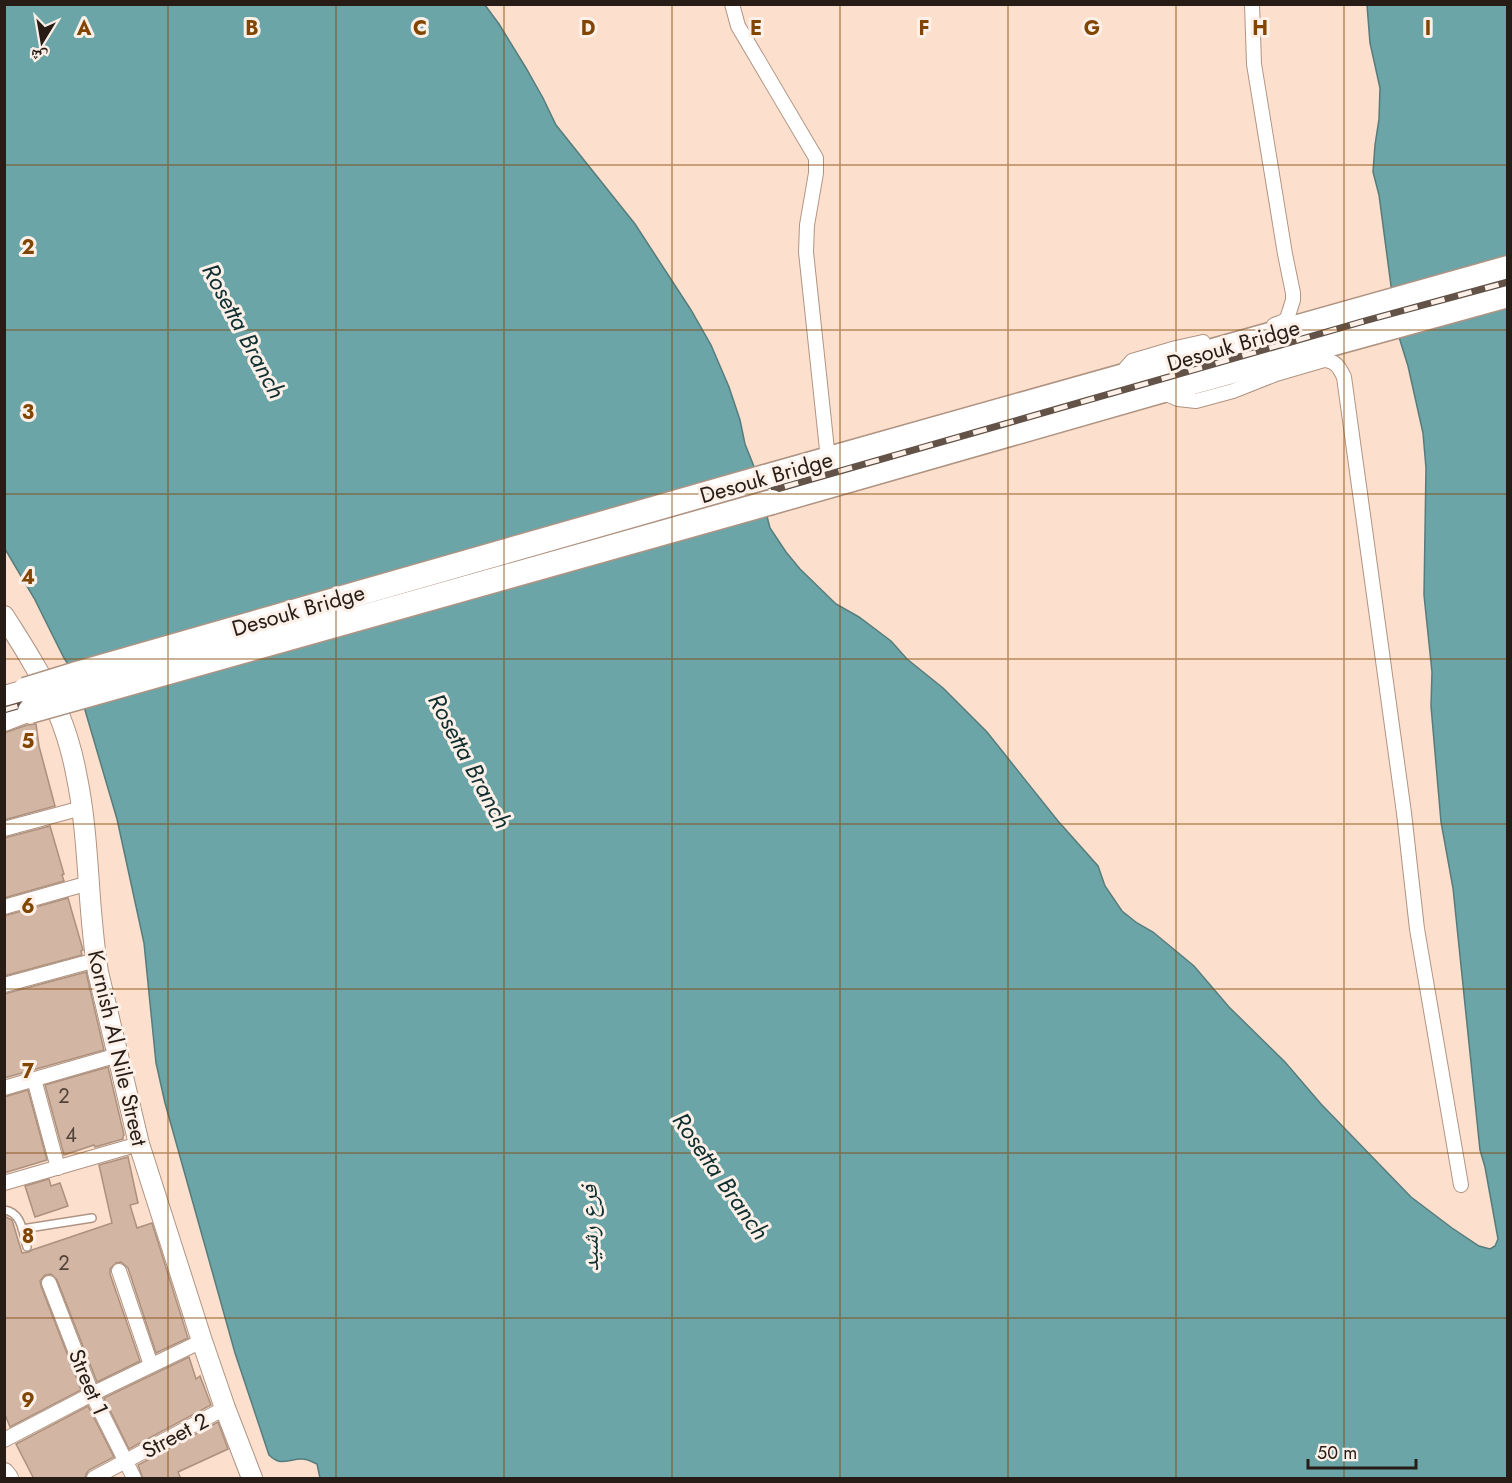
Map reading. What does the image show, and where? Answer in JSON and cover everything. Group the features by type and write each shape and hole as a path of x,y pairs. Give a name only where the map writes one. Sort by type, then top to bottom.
{"highway":[{"name":"Desouk Bridge","path":"20,699 123,661 828,459 1508,268"},
{"name":"Desouk Bridge","path":"20,699 772,502 1160,391 1508,295"}],"main road":[{"name":"Kornish Al Nile Street","path":"4,616 52,698 76,771 82,808 96,960 140,1144 202,1341 252,1479"},
{"path":"4,721 20,699"},
{"path":"4,1473 8,1479"}],"street":[{"path":"732,4 738,26 816,158 816,173 807,225 806,252 828,459"},
{"path":"1123,376 1125,369 1132,361 1176,348 1249,332 1282,322 1290,315 1293,293 1254,64 1252,4"},
{"path":"1160,391 1178,399 1196,401 1324,360 1331,360 1337,364 1344,377 1404,813 1417,929 1461,1185"},
{"path":"4,829 82,808"},
{"path":"4,907 89,883"},
{"path":"4,986 96,960"},
{"path":"4,1088 118,1055"},
{"path":"34,1079 58,1168"},
{"path":"4,1183 140,1144"},
{"path":"119,1272 151,1365"},
{"name":"Street 1","path":"49,1283 92,1394 134,1479"},
{"path":"4,1440 202,1341"},
{"name":"Street 2","path":"94,1479 225,1408"}],"lane":[{"path":"4,1210 10,1211 18,1218 27,1247"},
{"path":"22,1229 92,1218"}],"water":[{"path":"4,5 485,5 526,68 556,125 635,224 711,345 740,420 770,528 786,552 836,604 859,617 891,641 907,659 943,688 987,732 1058,821 1098,866 1105,886 1122,911 1153,932 1194,966 1229,1007 1285,1062 1321,1104 1411,1197 1479,1246 1490,1249 1495,1246 1498,1239 1480,1150 1453,888 1441,822 1431,706 1432,672 1424,595 1426,468 1423,433 1399,337 1379,195 1373,172 1380,88 1370,43 1367,5 1507,5 1507,1478 320,1478 317,1464 302,1459 281,1462 273,1459 269,1455 235,1353 165,1103 156,1063 144,943 117,819 80,693 78,679 64,658 34,598 5,549"}],"building":[{"path":"36,724 39,746 55,806 4,820 4,733"},
{"path":"50,826 64,881 4,898 4,838"},
{"path":"68,898 83,950 82,955 4,976 4,916"},
{"path":"86,972 104,1050 4,1078 4,994"},
{"path":"108,1067 123,1139 64,1155 45,1085"},
{"path":"28,1090 47,1160 4,1173 4,1097"},
{"path":"128,1157 138,1203 130,1205 137,1228 152,1223 188,1338 156,1353 128,1268 121,1262 116,1263 110,1269 110,1274 140,1361 97,1382 57,1280 51,1274 45,1275 40,1281 41,1286 81,1390 10,1427 4,1412 4,1216 12,1220 22,1253 112,1223 99,1165"},
{"path":"49,1179 51,1186 60,1183 68,1206 35,1217 25,1186"},
{"path":"189,1357 196,1379 200,1376 211,1405 129,1449 104,1398"},
{"path":"88,1406 114,1457 89,1470 85,1479 34,1479 16,1444"},
{"path":"218,1422 228,1449 178,1472 181,1479 143,1479 138,1465"}],"railway":[{"path":"4,710 1508,282"}],"water label":[{"name":"Rosetta Branch","path":"244,331"},
{"name":"Rosetta Branch","path":"470,761"},
{"name":"Rosetta Branch","path":"721,1176"},
{"name":"فرع رشيد","path":"589,1228"}]}
